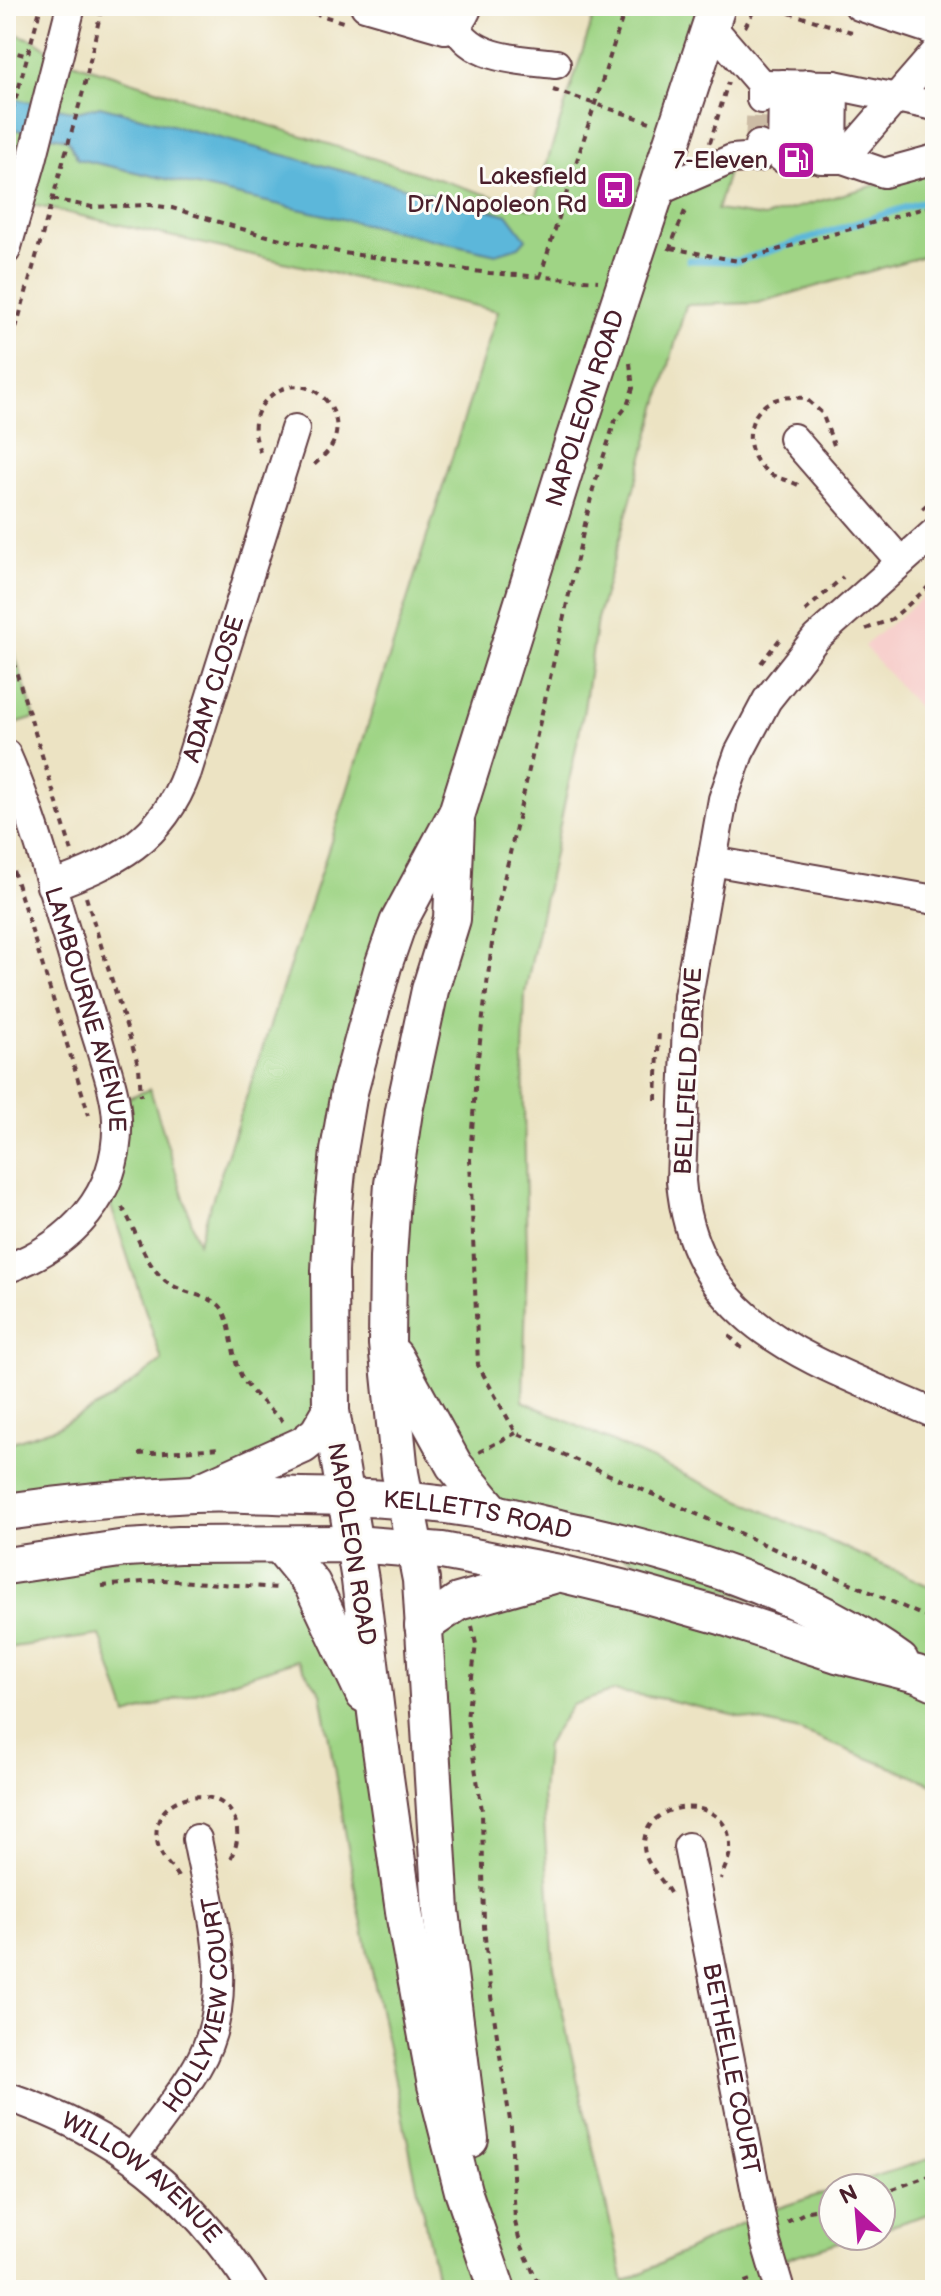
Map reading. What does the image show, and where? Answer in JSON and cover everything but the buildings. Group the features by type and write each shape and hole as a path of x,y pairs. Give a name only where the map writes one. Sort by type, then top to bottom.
{"main road":[{"name":"NAPOLEON ROAD","path":"496,2288 463,2191 436,2085 405,1918 354,1544 331,1411 330,1271 339,1151 349,1092 378,981 398,923 457,813 572,446 658,191 723,23"},
{"name":"NAPOLEON ROAD","path":"457,813 452,919 430,990 404,1111 393,1184 387,1344 398,1456 421,1580 441,1911 466,2114 496,2288"},
{"path":"387,1344 454,1465 493,1512"},
{"path":"196,1493 303,1445 318,1433 331,1411"},
{"name":"KELLETTS ROAD","path":"6,1512 196,1493 346,1496 406,1500 493,1512 611,1538 744,1580 809,1607 859,1634 926,1678"},
{"name":"KELLETTS ROAD","path":"6,1566 126,1548 354,1544 442,1551 559,1573 721,1616 837,1654 926,1678"},
{"path":"280,1545 312,1584 377,1721"},
{"path":"423,1626 458,1602 559,1573"}],"street":[{"path":"6,250 71,6"},
{"path":"808,156 897,98 933,30 859,6"},
{"path":"358,16 445,29 462,16"},
{"path":"462,16 465,40 554,77"},
{"path":"723,23 789,87 808,156"},
{"path":"789,87 897,98 935,106"},
{"path":"789,87 808,156"},
{"path":"658,191 732,159 808,156 884,173 935,159"},
{"name":"ADAM CLOSE","path":"51,886 95,870 125,853 156,827 175,801 187,772 295,429"},
{"path":"793,438 901,562"},
{"name":"BELLFIELD DRIVE","path":"935,532 816,638 767,700 747,735 731,775 723,799 692,967 685,1027 681,1181 683,1203 695,1244 730,1303 759,1329 799,1352 935,1414"},
{"name":"LAMBOURNE AVENUE","path":"6,754 51,886 111,1085 117,1121 116,1139 104,1185 86,1216 53,1248 6,1269"},
{"path":"712,861 935,900"},
{"name":"HOLLYVIEW COURT","path":"133,2157 197,2067 217,2015 220,1998 219,1958 197,1839"},
{"name":"BETHELLE COURT","path":"688,1847 766,2243 780,2290"},
{"name":"WILLOW AVENUE","path":"6,2096 67,2120 133,2157 190,2208 231,2257 253,2290"}],"path":[{"path":"6,134 41,6"},
{"path":"6,363 84,88 102,6"},
{"path":"291,6 358,16"},
{"path":"540,277 626,6"},
{"path":"723,23 748,20 760,6"},
{"path":"766,6 864,36"},
{"path":"707,153 731,73"},
{"path":"554,77 595,103 650,121 652,129"},
{"path":"52,199 92,207 150,205 172,208 239,229 344,253 462,270 605,282"},
{"path":"670,248 738,261 935,205"},
{"path":"629,359 633,388 627,406 615,421 593,489 495,919 476,1074 470,1159 478,1365 516,1433 935,1621"},
{"path":"805,611 853,569"},
{"path":"858,633 892,619 935,581"},
{"path":"935,621 930,631 935,636"},
{"path":"756,671 786,632"},
{"path":"6,639 73,855"},
{"path":"6,848 92,1121"},
{"path":"656,1102 660,1019"},
{"path":"121,1205 149,1262 159,1275 181,1291 214,1301 221,1308 235,1361 247,1386 287,1425"},
{"path":"724,1331 753,1356"},
{"path":"478,1453 516,1433"},
{"path":"139,1454 233,1446"},
{"path":"102,1586 163,1580 286,1589"},
{"path":"469,1620 476,1644 467,1719 482,1810 484,1926 490,1990 511,2127 515,2222 520,2242 541,2290"},
{"path":"897,2187 935,2174"},
{"path":"785,2225 794,2217 817,2210"}],"shaded area":[{"path":"935,587 935,727 864,646"}],"green space":[{"path":"597,6 717,6 658,189 732,159 717,210 764,217 935,168 935,253 757,303 686,305 597,619 584,709 525,993 523,1058 527,1258 523,1401 935,1589 935,1785 800,1731 664,1699 613,1691 572,1705 546,1745 542,1794 554,1966 624,2282 760,2214 817,2195 817,2249 772,2263 780,2290 439,2290 358,1905 321,1693 297,1660 127,1715 100,1635 6,1648 6,1566 280,1545 377,1721 494,2278 466,2114 423,1626 559,1573 871,1640 493,1512 387,1344 457,816 365,1027 331,1411 196,1493 6,1512 6,1444 55,1428 111,1399 162,1361 104,1185 115,1103 150,1089 198,1243 338,820 498,311 20,202 6,250 6,31 34,40 59,57 81,65 532,209"},
{"path":"6,627 35,718 6,727"},
{"path":"935,2157 935,2212 897,2224 897,2172 889,2172"}],"water":[{"path":"6,91 9,98 77,112 100,106 508,215 526,239 519,247 496,254 78,159 67,139 6,128"}],"waterway":[{"path":"689,260 738,261 935,198"}],"tunnel":[{"path":"759,145 761,99"}],"place":[{"name":"7-Eleven","path":"796,160"},
{"name":"Lakesfield Dr/Napoleon Rd","path":"615,190"}]}
